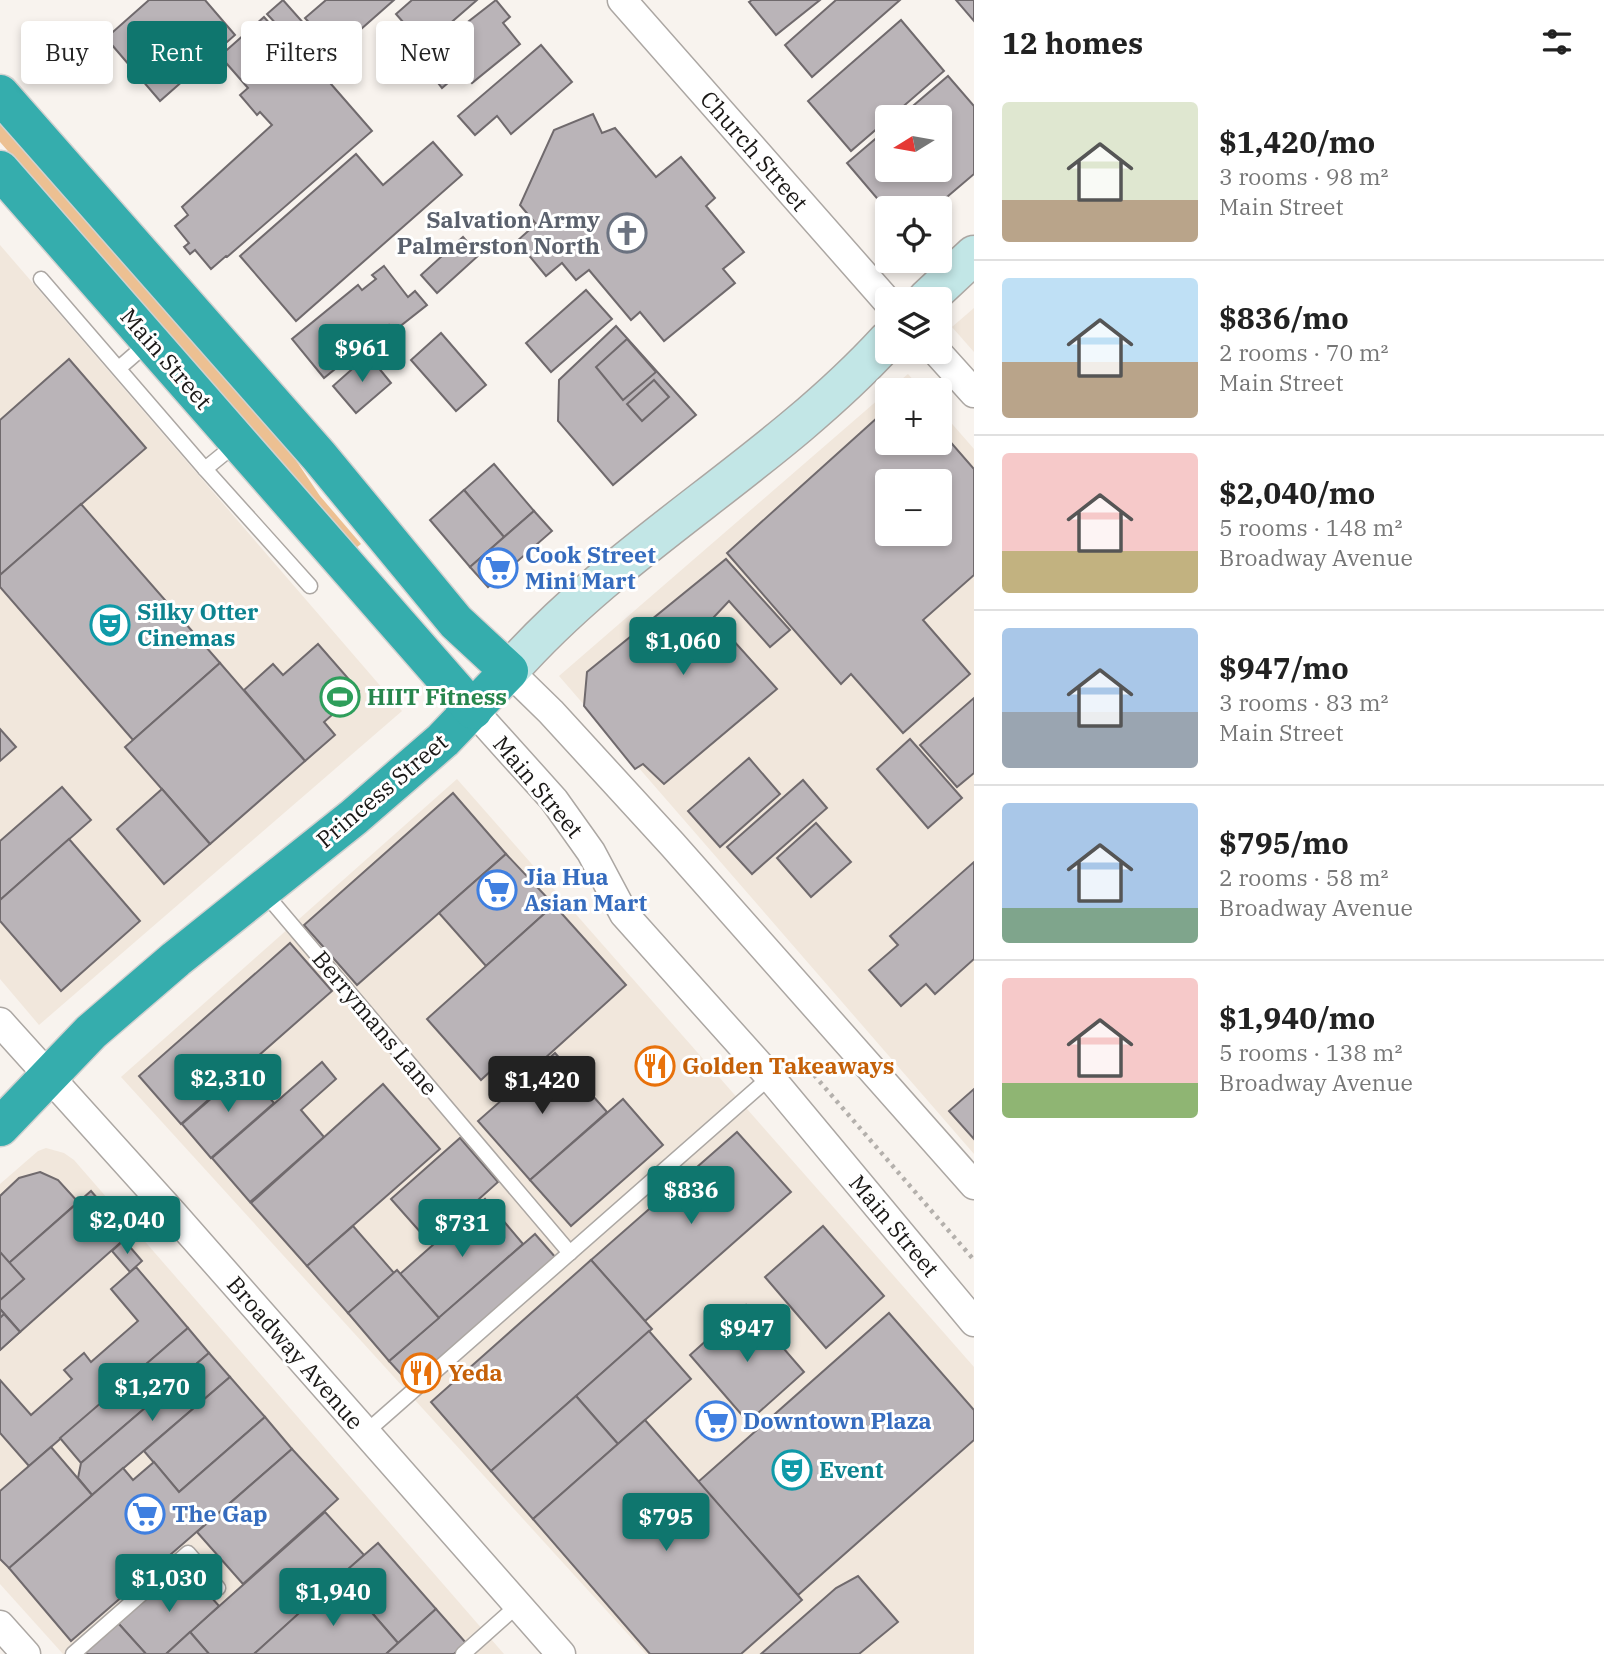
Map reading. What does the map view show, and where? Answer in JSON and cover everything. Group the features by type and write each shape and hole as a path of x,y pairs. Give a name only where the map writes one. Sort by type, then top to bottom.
{"highway":[{"path":"0,94 319,456 456,622 509,671"},
{"name":"Main Street","path":"0,170 473,710"},
{"name":"Princess Street","path":"0,1127 91,1032 176,959 354,817 443,740 509,671"}],"main road":[{"path":"940,287 974,255"},
{"name":"Princess Street","path":"509,671 532,645 619,566 749,466 875,355"}],"street":[{"name":"Church Street","path":"622,0 875,287"},
{"path":"948,364 974,393"},
{"path":"509,671 551,712 672,844 974,1185"},
{"name":"Main Street","path":"473,710 554,800 591,852 624,914 770,1077 974,1322"},
{"name":"Broadway Avenue","path":"0,1022 561,1654"},
{"path":"0,1625 26,1654"}],"lane":[{"path":"41,279 310,586"},
{"path":"118,368 150,341"},
{"path":"205,469 238,442"},
{"name":"Berrymans Lane","path":"262,890 570,1253"},
{"path":"365,1433 770,1077"},
{"path":"73,1654 188,1553 218,1588"},
{"path":"463,1654 518,1605"}],"path":[{"path":"814,1075 974,1260"}],"shaded area":[{"path":"0,120 283,441 320,496 361,544 356,548 0,142"},
{"path":"0,245 402,711 39,1025 0,979"},
{"path":"974,308 974,352 952,327"},
{"path":"875,402 875,455 952,455 952,424 974,449 974,1154 559,676"},
{"path":"457,779 974,1367 974,1654 646,1654 121,1077"},
{"path":"46,1148 64,1153 74,1160 504,1654 63,1654 0,1584 0,1184 38,1151"}],"building":[{"path":"149,0 205,0 223,21 127,21 127,62 113,46 113,32"},
{"path":"283,0 302,21 273,21 267,14"},
{"path":"326,0 394,0 362,28 362,21 308,21 305,18"},
{"path":"412,0 477,0 453,21 402,21 396,14"},
{"path":"496,0 510,17 503,23 520,44 474,81 474,21 469,21"},
{"path":"820,0 776,35 749,2"},
{"path":"836,0 900,0 812,77 785,45"},
{"path":"956,0 974,0 974,21"},
{"path":"901,20 944,71 905,105 875,105 875,130 851,151 808,101"},
{"path":"227,26 235,35 227,42"},
{"path":"241,37 241,80 227,64 227,50"},
{"path":"541,45 572,82 511,134 497,116 475,135 458,116"},
{"path":"948,76 974,106 974,174 948,196 875,196 847,163 875,139 875,182 952,182 952,105 914,105"},
{"path":"145,84 179,84 160,101"},
{"path":"244,84 331,84 372,131 211,269 195,250 190,254 184,247 189,243 175,226 188,215 182,207 272,125 260,112 257,115 240,95 248,88"},
{"name":"Salvation Army Palmerston North","path":"593,114 602,133 615,128 656,177 681,157 715,198 706,206 744,252 723,269 735,283 664,341 640,312 631,320 589,270 576,280 562,263 546,276 517,241 536,224 520,205 554,130"},
{"path":"433,142 462,175 296,321 240,256 356,154 383,185"},
{"path":"463,237 479,255 437,293 421,275"},
{"path":"384,266 408,297 415,291 427,305 394,331 389,325 324,378 292,339 358,285 362,290 376,279 372,275"},
{"path":"586,290 612,319 551,372 526,343"},
{"path":"616,326 696,415 613,485 558,421 559,380"},
{"path":"441,333 486,385 456,411 411,360"},
{"path":"627,339 656,372 623,400 596,367"},
{"path":"368,355 391,383 356,413 333,386"},
{"path":"69,359 146,448 0,575 0,420"},
{"path":"654,380 669,397 642,421 627,404"},
{"path":"875,420 875,455 952,455 952,444 974,469 974,575 923,620 970,674 903,733 851,674 841,684 727,553"},
{"path":"494,464 534,511 504,537 464,490"},
{"path":"464,490 504,537 470,567 430,520"},
{"name":"Silky Otter Cinemas","path":"81,504 220,663 133,740 0,587 0,575"},
{"path":"534,511 552,531 488,587 470,567"},
{"path":"726,559 790,630 770,647 729,601 713,618 777,689 664,784 643,764 635,769 584,706 587,672"},
{"path":"318,644 359,691 324,722 335,735 305,761 244,690 273,664 283,675"},
{"path":"220,663 305,761 210,844 125,747"},
{"path":"974,698 974,773 957,787 920,745"},
{"path":"0,729 16,747 0,761"},
{"path":"910,739 962,798 928,828 877,769"},
{"path":"749,758 780,794 720,847 688,811"},
{"path":"803,780 827,808 752,874 727,847"},
{"path":"62,787 91,820 0,900 0,841"},
{"path":"162,789 210,844 164,884 117,829"},
{"path":"453,793 506,854 357,985 304,925"},
{"path":"816,823 851,862 811,897 777,858"},
{"path":"69,839 140,921 61,991 0,921 0,900"},
{"path":"506,854 554,905 486,966 439,913"},
{"path":"974,862 974,959 935,994 926,984 901,1006 869,970 898,945 890,936"},
{"path":"554,905 626,985 513,1087 495,1067 481,1080 427,1019"},
{"path":"290,943 332,991 181,1124 139,1076"},
{"path":"555,1053 607,1112 530,1180 478,1121"},
{"path":"322,1062 336,1079 301,1110 324,1137 250,1202 212,1158"},
{"path":"245,1069 274,1103 211,1158 182,1124"},
{"path":"383,1084 440,1149 307,1266 251,1203"},
{"path":"974,1089 974,1139 949,1111"},
{"path":"623,1099 663,1145 571,1226 530,1180"},
{"path":"737,1132 791,1192 645,1321 591,1260"},
{"path":"460,1138 498,1182 430,1243 391,1199"},
{"path":"40,1172 58,1180 78,1202 9,1263 0,1253 0,1196 19,1178"},
{"path":"91,1191 129,1235 20,1332 0,1309 0,1300 24,1279 9,1263"},
{"path":"485,1199 523,1244 439,1318 400,1274"},
{"path":"353,1226 394,1273 348,1313 307,1266"},
{"path":"823,1226 884,1296 826,1348 765,1277"},
{"path":"535,1234 556,1258 411,1385 389,1361"},
{"path":"124,1240 142,1261 130,1272 112,1251"},
{"path":"0,1252 24,1279 0,1300"},
{"path":"591,1260 652,1329 491,1471 431,1402"},
{"path":"136,1267 188,1328 29,1466 0,1433 0,1380 31,1415 72,1379 64,1370 84,1353 91,1362 138,1321 111,1289"},
{"path":"397,1270 439,1318 389,1361 348,1313"},
{"path":"746,1305 804,1372 748,1422 690,1355"},
{"path":"0,1309 20,1332 0,1350"},
{"path":"889,1313 974,1410 974,1440 798,1595 698,1482"},
{"path":"4,1314 20,1332 0,1350 0,1318"},
{"path":"188,1328 209,1353 81,1463 60,1438"},
{"path":"649,1331 691,1379 618,1444 576,1396"},
{"path":"209,1353 230,1377 92,1495 78,1478 81,1463"},
{"path":"230,1377 265,1417 179,1492 144,1451"},
{"path":"576,1396 618,1444 533,1519 491,1471"},
{"name":"The Gap","path":"265,1417 292,1449 71,1641 9,1568 123,1468 133,1480 154,1462 179,1492"},
{"path":"645,1420 802,1600 741,1654 650,1654 533,1519"},
{"path":"51,1447 92,1495 9,1568 0,1559 0,1491"},
{"path":"292,1449 338,1499 243,1584 197,1532"},
{"path":"325,1512 364,1555 254,1654 209,1654 190,1632"},
{"path":"378,1543 436,1609 398,1643 340,1576"},
{"path":"189,1572 219,1606 166,1654 146,1654 118,1623 172,1575"},
{"path":"340,1576 398,1643 386,1654 254,1654"},
{"path":"858,1576 898,1622 859,1654 761,1654 836,1588"},
{"path":"436,1609 466,1643 454,1654 386,1654"},
{"path":"118,1623 146,1654 84,1654"},
{"path":"190,1632 209,1654 166,1654"}],"place":[{"name":"Salvation Army Palmerston North","path":"627,233"},
{"name":"Cook Street Mini Mart","path":"498,568"},
{"name":"Silky Otter Cinemas","path":"110,625"},
{"name":"HIIT Fitness","path":"340,697"},
{"name":"Jia Hua Asian Mart","path":"497,890"},
{"name":"Golden Takeaways","path":"655,1066"},
{"name":"Yeda","path":"421,1373"},
{"name":"Downtown Plaza","path":"716,1421"},
{"name":"Event","path":"792,1470"},
{"name":"The Gap","path":"145,1514"}]}
